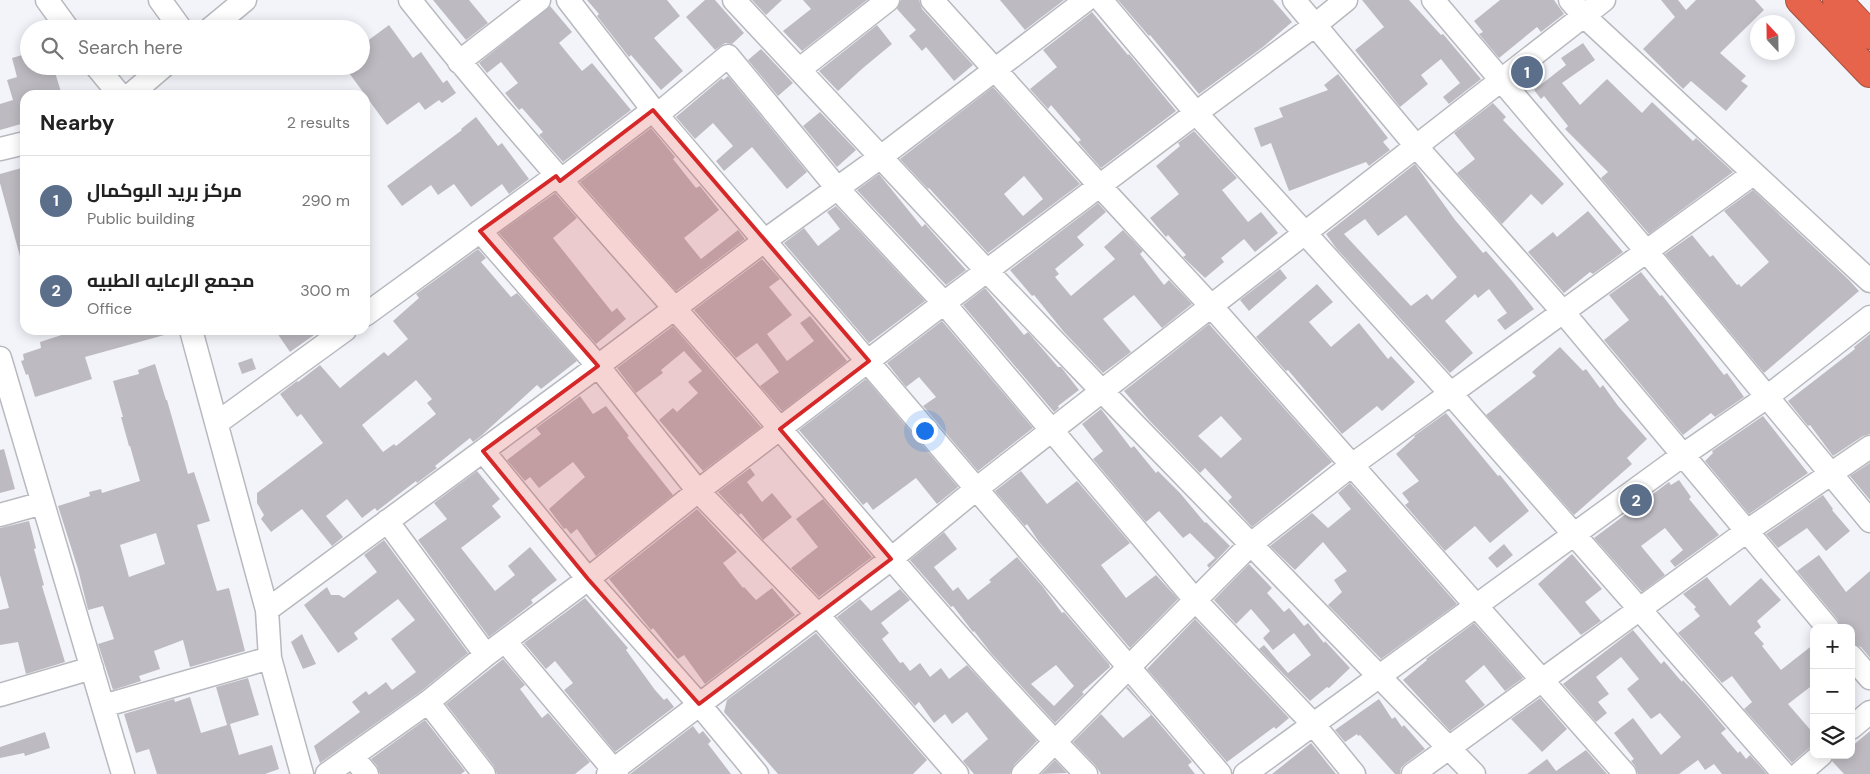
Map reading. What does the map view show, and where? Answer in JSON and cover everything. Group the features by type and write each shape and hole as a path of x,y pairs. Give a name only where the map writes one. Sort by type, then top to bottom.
{"highway":[{"path":"1800,0 1870,73"},
{"path":"1837,0 1870,35"}],"street":[{"path":"47,0 61,20"},
{"path":"160,0 174,20"},
{"path":"221,20 245,0"},
{"path":"410,0 459,62 558,179 674,307 891,559 1054,741 1086,774"},
{"path":"459,62 539,0"},
{"path":"568,0 655,112 869,361 975,490 1130,667 1220,774"},
{"path":"734,0 1102,392 1474,774"},
{"path":"800,69 888,0"},
{"path":"932,0 1212,307 1625,774"},
{"path":"267,610 598,366 674,307 882,156 1086,0"},
{"path":"1100,0 1196,112 1451,394 1784,774"},
{"path":"1294,0 1416,146 1563,312 1825,624"},
{"path":"327,774 428,702 486,655 588,579 698,491 1099,185 1314,26 1346,0"},
{"path":"1433,0 1647,252 1870,521"},
{"path":"505,641 613,773 699,704 891,559 975,490 1052,432 1416,146 1501,82 1577,8 1604,0"},
{"path":"1577,8 1870,281"},
{"path":"370,311 480,231 655,112 728,56 837,188 944,303 1196,601 1314,725 1354,774"},
{"path":"103,75 116,90"},
{"path":"136,90 153,75"},
{"path":"0,149 20,144"},
{"path":"1023,774 1251,544 1352,465 1753,174"},
{"path":"480,231 598,366 698,491 818,615 957,774"},
{"path":"1245,774 1767,396 1870,317"},
{"path":"192,335 267,610 270,658 302,774"},
{"path":"217,423 337,335"},
{"path":"0,358 123,774"},
{"path":"1413,774 1641,610 1747,531 1870,447"},
{"path":"483,451 588,579 699,704 757,774"},
{"path":"0,514 43,503"},
{"path":"387,521 486,655"},
{"path":"103,706 270,658"},
{"path":"1855,661 1870,678"},
{"path":"0,695 92,668"},
{"path":"428,702 484,774"},
{"path":"1855,725 1870,712"},
{"path":"352,756 367,774"},
{"path":"1800,774 1817,759"}],"highlighted area":[{"path":"653,110 869,361 780,429 891,559 699,704 588,579 483,451 598,366 480,231 556,176 560,181"}],"building":[{"path":"433,0 469,0 488,23 466,40"},
{"path":"587,0 667,0 680,16 654,38 683,71 661,90 631,55 629,57"},
{"path":"705,0 715,0 744,33 732,44 725,43 715,50 686,17"},
{"path":"752,0 782,0 766,15"},
{"path":"803,0 867,0 802,51 783,31 811,9"},
{"path":"901,0 919,0 922,9 973,65 954,81 926,47 922,51 909,36 916,30 897,9"},
{"path":"1000,0 1064,0 1025,30"},
{"path":"1118,0 1273,0 1292,22 1263,47 1199,94"},
{"path":"1362,0 1409,0 1441,35 1443,34 1481,79 1449,104 1443,97 1460,83 1441,59 1421,75 1428,84 1400,107 1355,50 1384,27"},
{"path":"1500,0 1554,0 1564,14 1541,32 1537,27 1499,58 1479,34 1483,32 1474,21"},
{"path":"1661,0 1678,0 1686,10 1696,0 1755,0 1764,10 1759,15 1750,15 1750,24 1720,53 1746,76 1741,81 1748,86 1726,111 1691,81 1683,89 1643,49 1675,17"},
{"path":"550,6 572,32 559,43 582,71 592,63 631,110 563,162 539,135 543,132 522,108 519,110 505,93 518,83 501,62 487,73 479,63"},
{"path":"1092,12 1176,111 1101,168 1078,142 1081,140 1051,105 1048,109 1030,89 1057,67 1043,50"},
{"path":"389,25 413,58 421,52 443,83 447,80 456,93 442,103 439,100 425,110 419,102 387,125 370,102 370,90 361,90 351,75 370,75 370,39"},
{"path":"877,25 892,44 838,91 819,71"},
{"path":"1583,43 1595,60 1562,83 1580,105 1607,79 1642,113 1652,102 1693,141 1696,138 1733,172 1649,234 1601,178 1608,172 1565,129 1568,126 1544,96 1541,99 1534,90 1566,65 1561,58"},
{"path":"761,49 793,83 778,96 748,60"},
{"path":"20,56 20,75 56,75 60,90 20,90 20,124 0,130 0,104 13,100 7,80 17,77 12,58"},
{"path":"1338,74 1388,138 1383,142 1390,150 1369,166 1366,162 1289,191 1271,143 1261,147 1254,128 1283,117 1279,108 1328,90 1324,85"},
{"path":"728,76 807,172 787,189 752,147 724,171 716,161 733,146 713,123 695,139 676,117 722,78 723,80"},
{"path":"993,87 1080,184 988,253 900,159","holes":["1024,176 1043,199 1023,216 1004,194"]},
{"path":"1493,103 1506,117 1503,120 1564,184 1542,205 1531,194 1502,224 1457,173 1475,159 1454,133"},
{"path":"820,112 856,150 837,167 803,126"},
{"path":"476,117 498,146 502,143 529,179 509,194 502,184 471,207 454,184 438,195 431,185 402,206 387,186 462,130"},
{"path":"651,128 675,157 673,159 696,188 700,186 719,210 684,238 701,259 738,230 745,239 676,291 580,182"},
{"path":"1194,131 1237,178 1222,190 1248,222 1261,212 1278,233 1255,252 1244,239 1221,258 1224,262 1205,278 1183,257 1186,255 1168,235 1166,237 1150,218 1179,194 1156,166 1180,146 1178,143"},
{"path":"1415,164 1455,220 1483,253 1486,251 1534,309 1505,330 1497,320 1507,313 1489,289 1478,298 1475,294 1445,321 1473,353 1450,373 1336,248 1326,234","holes":["1406,215 1457,277 1432,300 1427,294 1411,306 1344,234 1365,219 1378,236"]},
{"path":"20,168 20,256 0,183 0,174"},
{"path":"879,174 922,227 925,224 966,270 946,285 857,190"},
{"path":"1753,190 1859,291 1764,373 1665,254 1692,235 1710,257 1713,255 1737,285 1739,284 1741,287 1769,262 1724,211"},
{"path":"555,193 577,218 553,238 612,312 617,308 626,319 596,344 499,233"},
{"path":"1098,203 1106,212 1077,237 1084,245 1055,269 1059,274 1055,277 1071,296 1115,259 1104,247 1123,230 1143,251 1140,254 1164,285 1169,280 1192,304 1162,328 1134,295 1103,319 1131,352 1103,373 1010,270"},
{"path":"836,206 925,301 869,343 784,243 804,228 818,246 840,229 827,212"},
{"path":"1588,211 1623,252 1593,274 1590,272 1564,293 1528,252 1553,232 1557,237"},
{"path":"478,249 486,258 481,262 511,297 517,293 577,361 541,389 537,385 481,436 473,442 470,438 435,466 437,468 417,483 416,481 377,511 375,508 362,518 347,499 326,516 343,537 332,546 302,509 271,532 261,519 264,515 257,503 257,493 323,443 301,414 297,417 280,394 320,365 340,388 384,352 388,356 408,339 393,321 419,298 416,294","holes":["416,380 432,399 427,403 436,414 396,446 394,444 383,452 362,425"]},
{"path":"762,259 780,279 769,287 792,315 767,334 787,361 814,341 800,323 810,316 847,361 782,411 760,386 779,372 757,343 736,358 694,310"},
{"path":"1280,269 1287,278 1249,311 1240,300"},
{"path":"1641,272 1660,296 1662,295 1724,375 1727,373 1744,397 1715,417 1711,413 1683,435 1604,340 1629,320 1609,295"},
{"path":"1317,284 1333,302 1309,322 1331,347 1359,323 1388,359 1391,356 1415,382 1382,411 1377,406 1342,434 1288,370 1286,371 1256,337"},
{"path":"985,288 1024,335 1028,332 1058,367 1061,367 1079,390 1058,406 1059,408 1054,412 963,305"},
{"path":"942,321 1033,428 978,471 923,406 936,397 919,377 906,387 887,363"},
{"path":"1209,324 1332,462 1252,527 1228,501 1232,497 1205,468 1200,473 1124,391","holes":["1221,416 1242,439 1221,458 1198,436"]},
{"path":"673,326 761,427 703,471 659,420 673,408 677,412 698,393 688,382 702,371 684,351 661,370 663,373 636,393 617,368"},
{"path":"1870,334 1870,434 1863,436 1833,456 1810,425 1808,426 1788,401 1855,349 1854,347"},
{"path":"62,335 164,335 85,357 92,379 35,397 28,374 26,375 21,361 24,360 23,354 41,348 40,342"},
{"path":"278,335 314,335 290,352"},
{"path":"1560,347 1583,371 1586,369 1600,388 1603,385 1618,406 1647,439 1627,458 1632,464 1574,515 1486,415 1536,376 1532,372"},
{"path":"252,358 256,369 242,374 238,363"},
{"path":"155,364 188,474 194,472 210,521 197,525 217,591 229,588 245,651 190,667 183,640 154,651 160,669 139,676 141,681 113,690 98,644 114,639 103,606 88,610 78,569 58,506 90,496 89,492 101,489 102,493 140,481 121,417 123,417 113,381 139,374 138,370","holes":["156,533 165,564 129,577 120,545"]},
{"path":"866,379 958,487 937,504 916,478 873,510 867,502 863,505 799,430"},
{"path":"580,396 593,414 606,406 629,436 627,437 673,495 596,556 577,529 571,534 566,528 564,529 549,509 585,477 573,462 539,488 530,477 525,481 507,460 541,434 536,428"},
{"path":"1101,409 1131,448 1134,446 1156,473 1158,471 1180,493 1205,523 1230,546 1209,568 1207,565 1215,558 1190,533 1183,538 1159,511 1146,522 1093,459 1103,451 1082,424"},
{"path":"1446,413 1529,511 1490,543 1475,526 1445,551 1405,505 1409,502 1402,493 1419,481 1396,454 1414,436"},
{"path":"1763,416 1808,473 1749,514 1705,461 1713,453 1712,451"},
{"path":"4,449 15,489 0,493 0,450"},
{"path":"1870,463 1870,500 1850,476"},
{"path":"750,468 755,475 747,482 762,502 772,493 792,517 763,540 741,513 739,515 718,492"},
{"path":"477,471 500,499 492,506 501,517 461,548 495,591 515,575 508,566 530,547 557,580 531,600 533,603 489,637 418,540 447,519 434,503"},
{"path":"1021,471 1047,504 1077,481 1130,543 1101,565 1126,598 1156,575 1178,599 1130,648 1039,542 1027,524 1025,526 995,491"},
{"path":"1679,480 1691,497 1689,499 1719,535 1675,567 1670,561 1683,550 1665,528 1641,546 1665,575 1642,592 1594,538 1669,482 1671,485"},
{"path":"1350,483 1457,604 1381,659 1328,605 1342,592 1334,580 1347,571 1323,542 1295,570 1270,546 1312,513 1328,528 1351,509 1338,493"},
{"path":"1823,495 1832,510 1850,531 1826,551 1807,528 1778,548 1766,534"},
{"path":"823,499 872,557 819,597 791,568 818,547 796,519"},
{"path":"697,509 737,552 723,563 743,588 756,600 772,588 795,615 705,684 684,655 678,659 653,628 651,630 609,579"},
{"path":"29,521 36,548 34,549 44,585 42,586 65,662 26,674 18,642 0,645 0,610 9,608 0,575 0,528"},
{"path":"944,532 957,549 934,567 953,591 958,587 968,600 991,582 989,580 1017,557 1062,613 1064,612 1110,667 1082,692 1084,694 1055,723 991,653 953,606 951,607 910,560","holes":["1056,665 1074,686 1054,706 1031,684"]},
{"path":"384,540 468,653 420,692 320,763 314,746 360,712 352,702 366,691 369,695 386,682 392,690 416,672 391,639 415,620 398,599 354,633 358,639 338,653 304,605 327,587 331,595 339,595 344,598 377,572 364,555"},
{"path":"1504,544 1513,555 1497,568 1488,558"},
{"path":"1572,554 1602,589 1585,602 1601,621 1581,635 1538,584"},
{"path":"1819,555 1846,592 1870,571 1870,658 1861,647 1855,645 1855,624 1840,624 1797,571"},
{"path":"1249,564 1272,588 1267,593 1284,612 1289,608 1304,626 1308,623 1324,643 1325,641 1350,668 1329,688 1327,687 1310,701 1259,649 1264,645 1288,673 1311,655 1294,633 1273,650 1263,638 1270,631 1251,609 1236,624 1214,600"},
{"path":"1707,577 1730,606 1761,578 1781,600 1757,621 1761,627 1754,633 1764,644 1762,646 1781,670 1810,647 1810,687 1788,704 1810,729 1810,747 1792,763 1744,709 1752,702 1732,676 1722,683 1678,633 1700,616 1694,609 1696,607 1683,594"},
{"path":"900,589 910,600 881,623 889,633 882,639 900,663 903,662 910,671 920,663 930,677 941,668 949,679 967,665 1037,741 1014,765 1010,774 974,774 963,761 988,739 967,712 952,724 945,714 934,723 919,702 915,706 837,617 860,599 871,611"},
{"path":"585,598 628,648 626,650 655,690 664,700 667,698 674,707 615,752 564,690 573,683 555,661 546,669 524,643"},
{"path":"1195,619 1289,718 1227,762 1147,669"},
{"path":"1474,623 1523,678 1505,691 1484,665 1465,681 1485,705 1450,731 1403,680 1426,659"},
{"path":"1633,630 1661,664 1664,661 1704,703 1726,729 1721,733 1738,753 1740,751 1746,759 1750,755 1767,774 1722,774 1714,764 1705,770 1698,760 1679,774 1638,774 1631,761 1634,759 1614,733 1633,718 1661,755 1681,737 1660,713 1651,719 1627,689 1639,679 1621,657 1596,677 1609,694 1598,702 1607,713 1596,722 1563,684"},
{"path":"816,633 927,760 913,774 778,774 724,712 727,700"},
{"path":"302,634 316,664 303,669 291,642"},
{"path":"503,659 525,685 520,689 542,718 548,713 590,762 575,774 497,774 494,766 446,704"},
{"path":"248,678 259,715 230,724 239,755 272,745 279,769 265,774 157,774 149,749 136,753 124,714 174,699 175,702 190,697 201,733 227,725 216,687"},
{"path":"1128,687 1192,762 1188,765 1195,774 1101,774 1073,742 1101,714 1123,738 1151,715 1126,688"},
{"path":"1540,698 1567,729 1542,752 1511,719"},
{"path":"1379,699 1392,719 1395,717 1402,727 1404,725 1425,749 1401,768 1400,774 1395,774 1360,735 1358,736 1357,734 1345,742 1335,730"},
{"path":"425,720 465,771 461,774 380,774 377,766 371,759"},
{"path":"693,726 699,734 703,731 711,741 708,744 731,774 630,774"},
{"path":"1870,731 1870,774 1844,774 1832,761 1833,759 1855,759 1855,744"},
{"path":"45,732 50,748 25,756 24,753 0,758 0,747"},
{"path":"1311,743 1336,774 1272,774"},
{"path":"1586,750 1607,774 1527,774 1547,759 1556,771"},
{"path":"1055,760 1067,773 1041,774"}],"place":[{"name":"مركز بريد البوكمال","path":"1527,72"},
{"name":"مجمع الرعايه الطبيه","path":"1636,500"}]}
